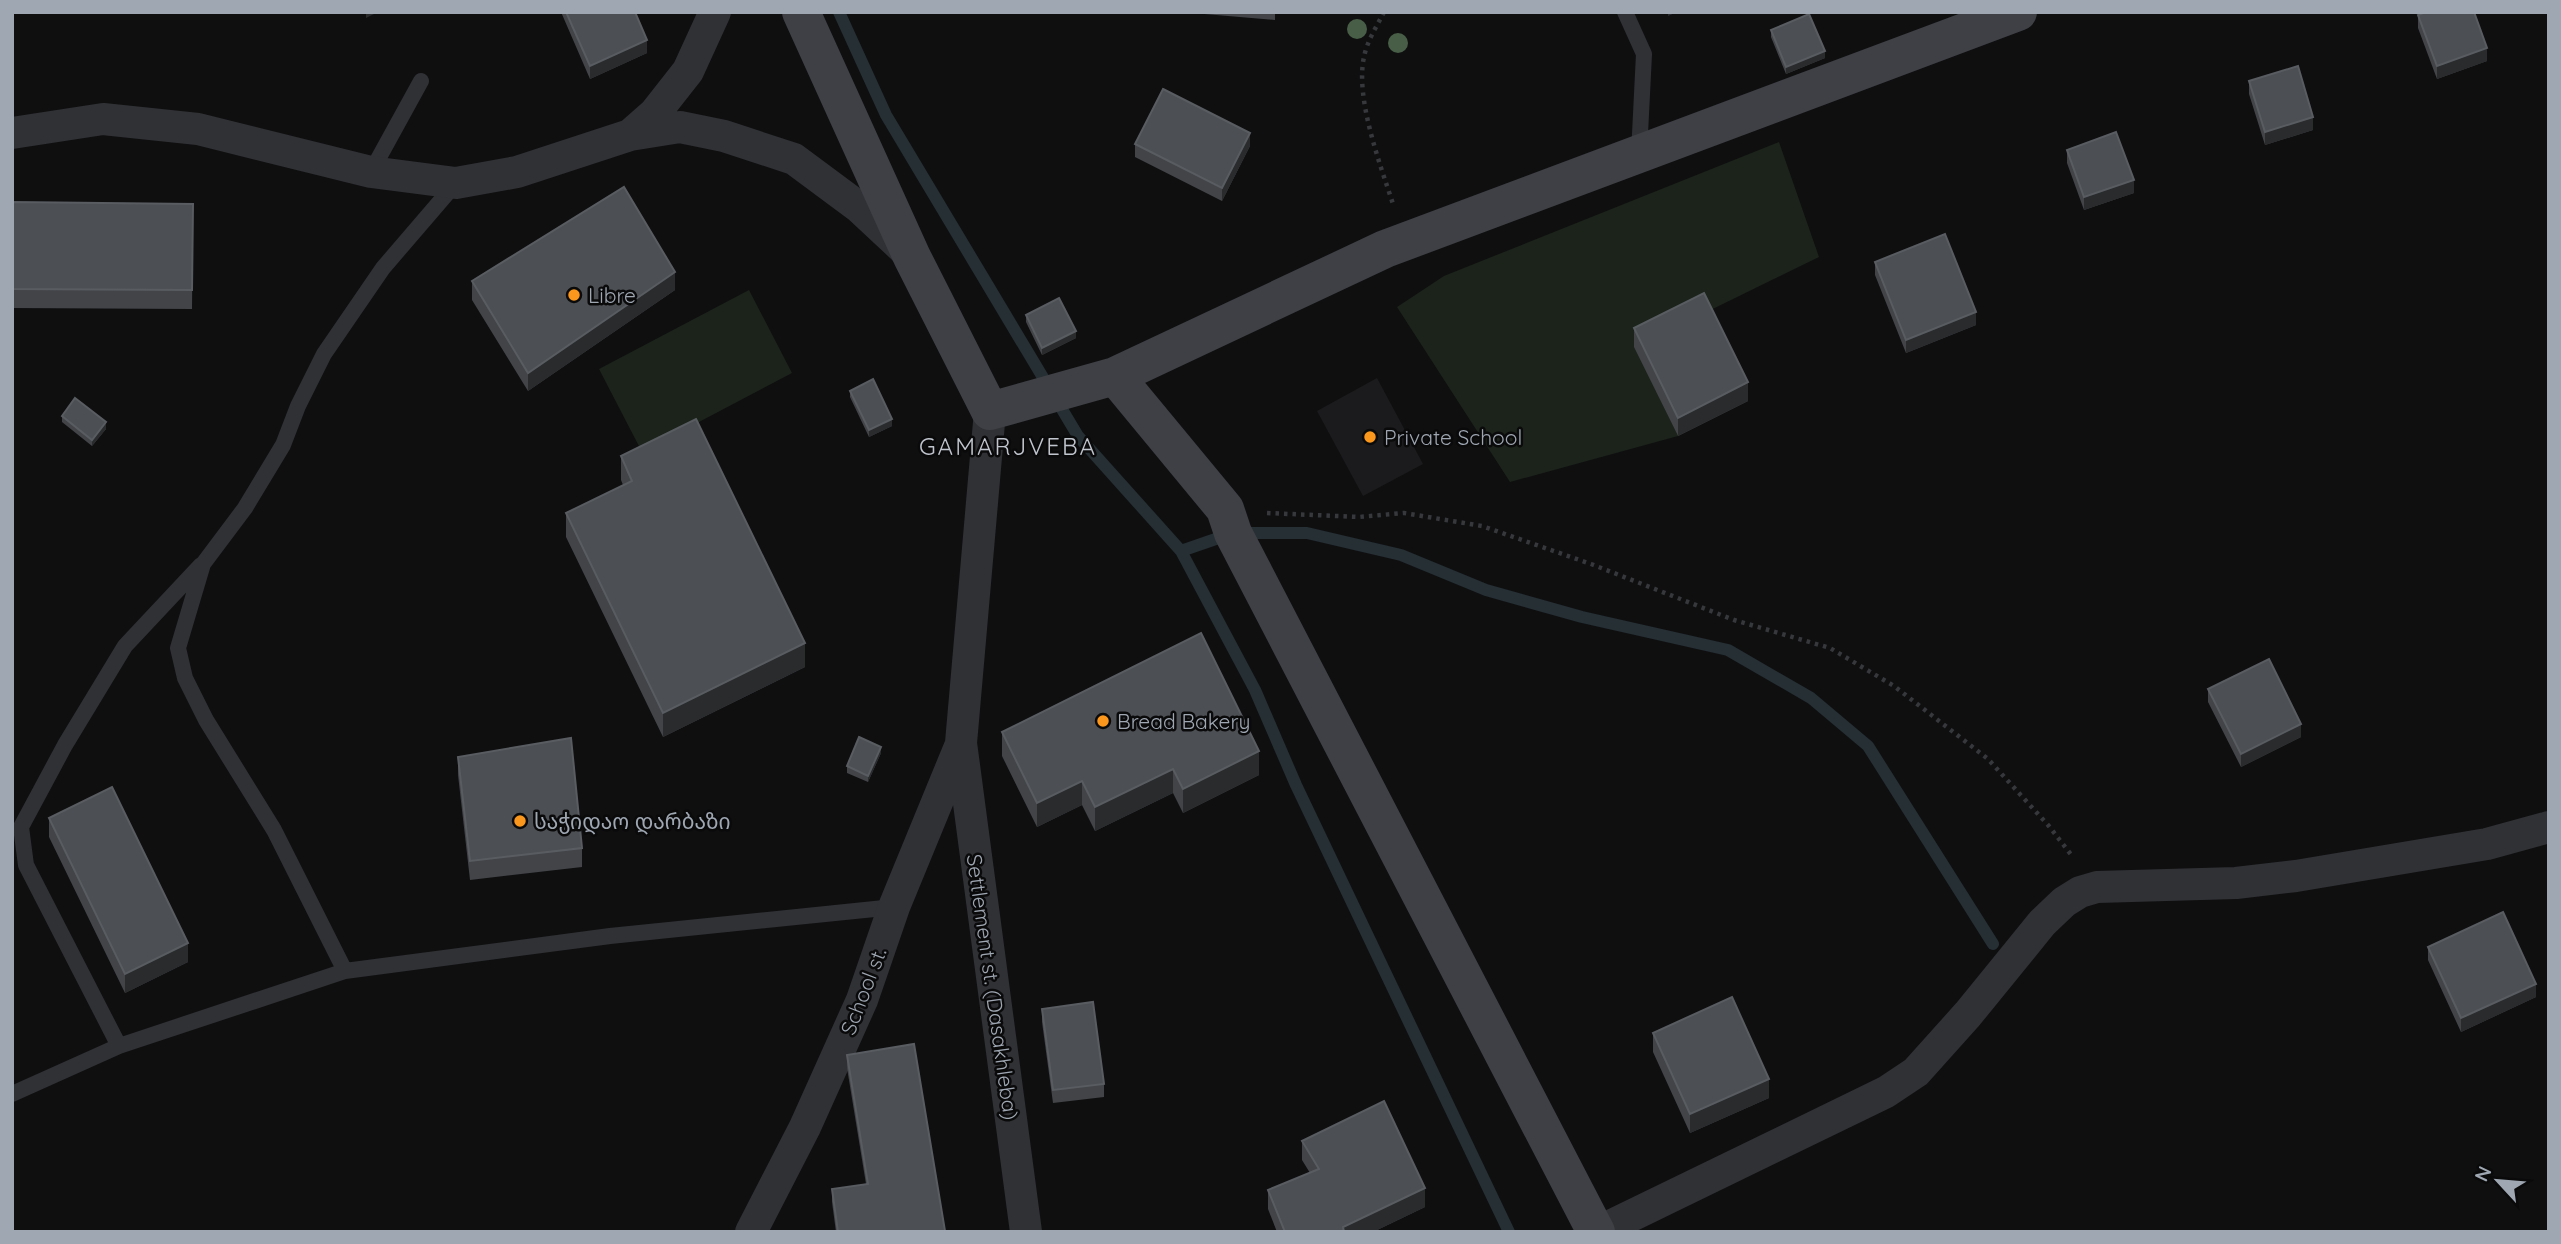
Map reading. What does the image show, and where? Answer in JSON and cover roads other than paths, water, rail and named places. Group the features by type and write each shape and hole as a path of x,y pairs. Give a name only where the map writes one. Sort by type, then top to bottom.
{"street":[{"path":"630,135 655,113 688,71 715,12"},
{"path":"801,12 912,257 990,411 961,743"},
{"path":"990,411 1115,376 1404,242 2018,12"},
{"path":"12,134 103,119 198,129 371,172 456,183 517,172 630,135 680,127 724,136 794,159 860,208 912,257"},
{"path":"1115,376 1224,509 1233,533 1597,1232 1886,1092 1916,1072 1968,1014 2042,923 2064,902 2080,892 2097,887 2236,883 2295,876 2487,844 2549,827"},
{"name":"School st.","path":"751,1232 805,1127 862,1000 894,907 961,743"},
{"name":"Settlement st. (Dasakhleba)","path":"961,743 1026,1232"}],"lane":[{"path":"1625,12 1644,54 1639,154"},
{"path":"371,172 421,81"},
{"path":"118,1046 26,865 21,827 65,746 125,646 202,564 245,508 283,445 298,406 324,354 383,268 456,183"},
{"path":"202,564 178,648 185,678 206,720 274,830 345,971"},
{"path":"12,1094 118,1046 345,971 610,936 894,907"}],"waterway":[{"path":"839,12 886,115 1078,436 1181,551 1255,690 1296,785 1509,1232"},
{"path":"1181,551 1233,533 1307,533 1401,555 1486,590 1582,617 1728,650 1811,698 1868,746 1993,944"}],"place":[{"name":"Libre","path":"574,295"},
{"name":"Private School","path":"1370,437"},
{"name":"Bread Bakery","path":"1103,721"},
{"name":"საჭიდაო დარბაზი","path":"520,821"}],"district":[{"name":"GAMARJVEBA","path":"1008,446"}]}
